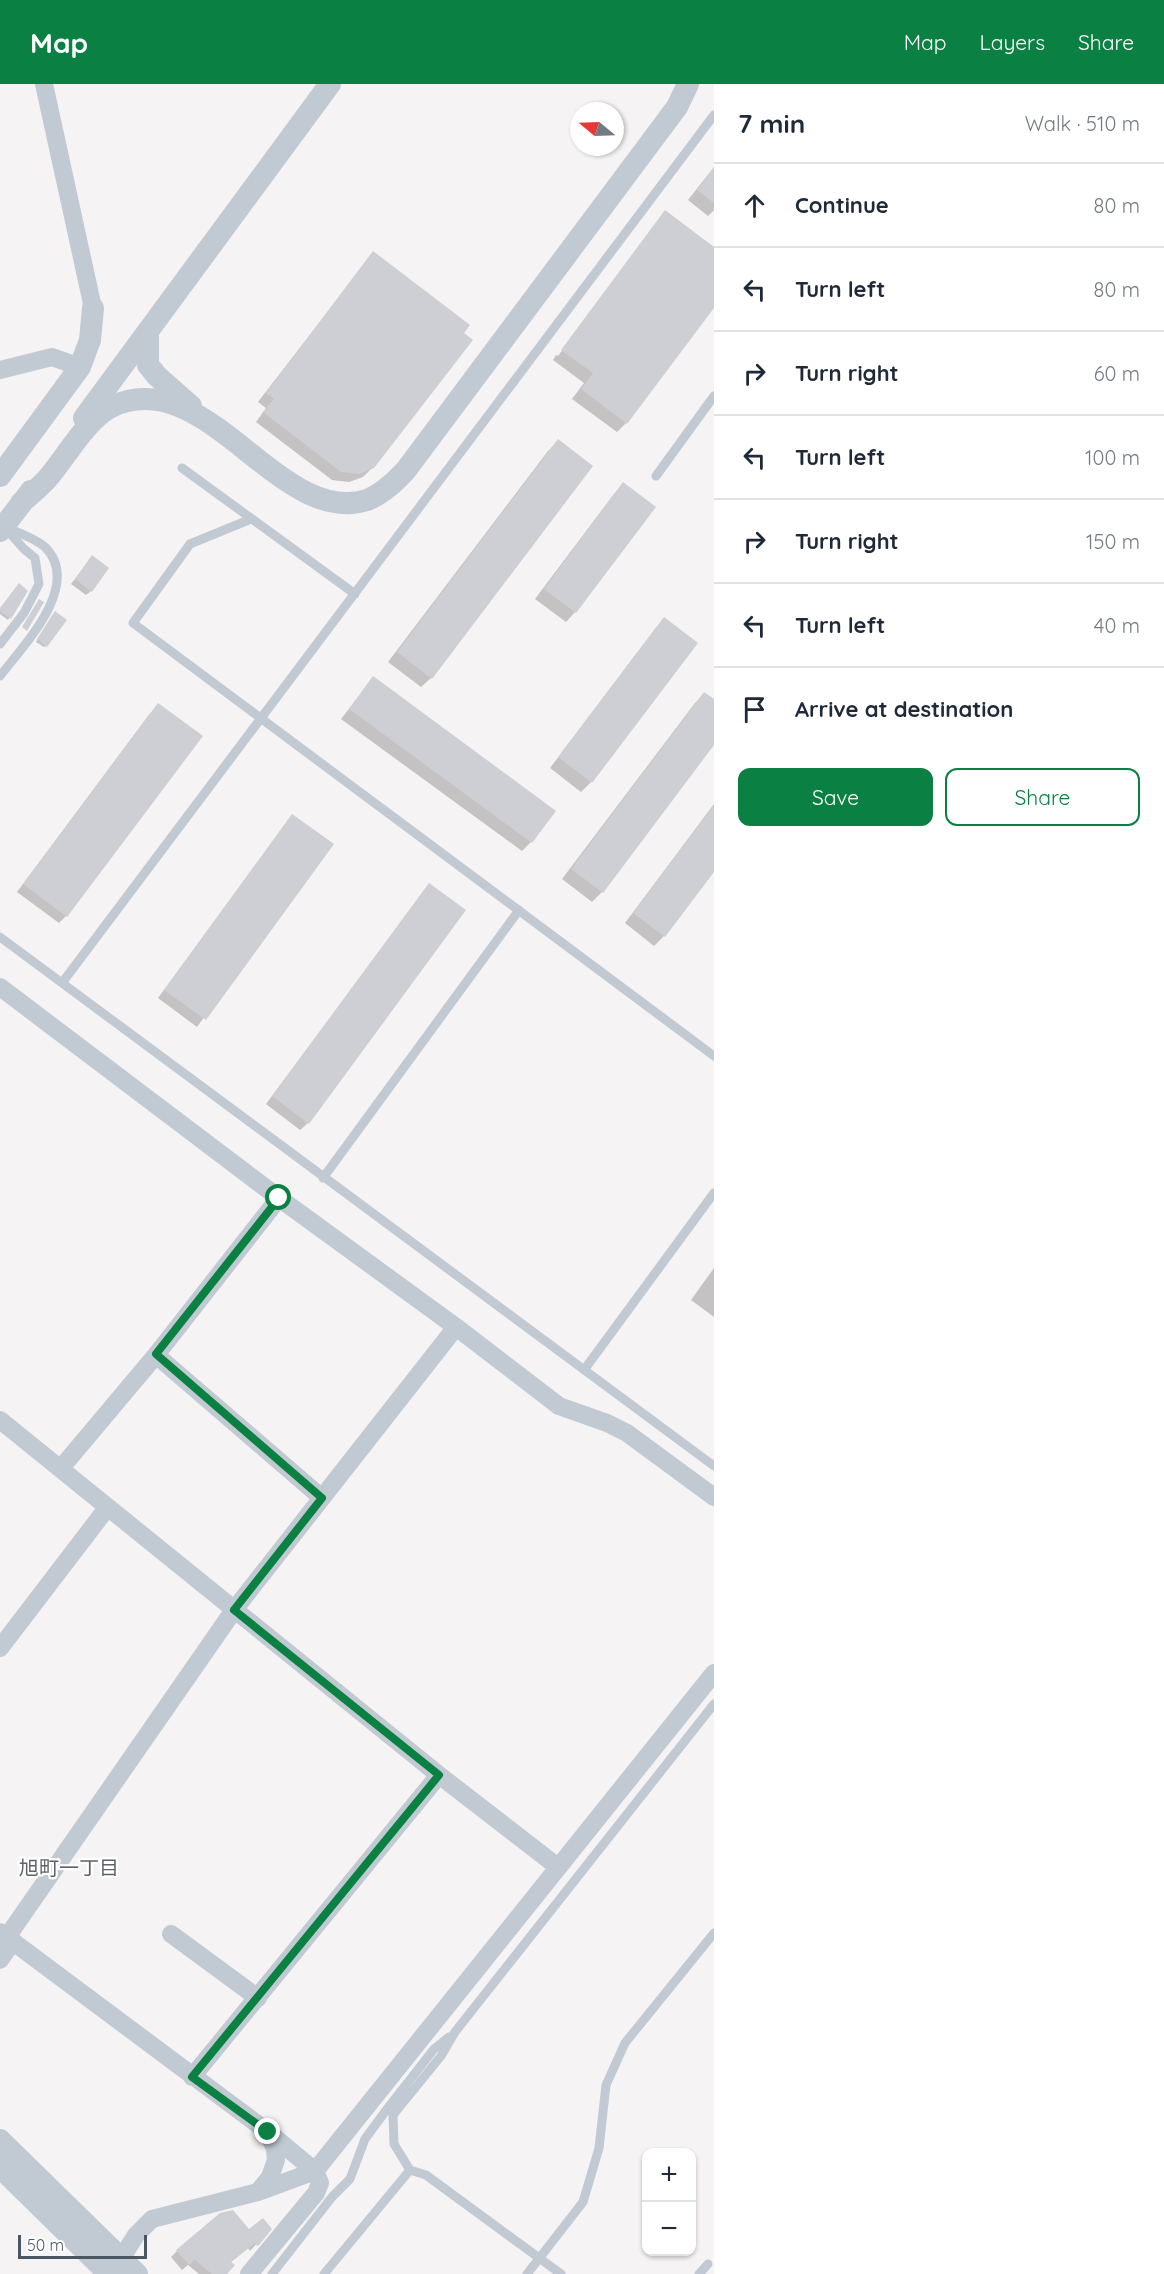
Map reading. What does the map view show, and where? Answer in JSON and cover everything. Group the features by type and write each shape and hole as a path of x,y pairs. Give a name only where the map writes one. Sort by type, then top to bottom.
{"street":[{"path":"0,476 80,367 90,340 93,308 44,84"},
{"path":"2,528 148,334 330,84"},
{"path":"677,108 688,84"},
{"path":"148,334 148,365 157,376 212,424 314,497 339,503 366,500 390,487 406,470 695,84"},
{"path":"0,370 52,357 80,367"},
{"path":"21,503 46,480 90,424 110,408 134,400 162,401 178,406 212,424"},
{"path":"0,987 559,1406 607,1423 627,1433 714,1497"},
{"path":"61,1468 156,1354 279,1198"},
{"path":"0,1960 7,1937 234,1610 456,1327"},
{"path":"156,1354 322,1498"},
{"path":"0,1420 439,1775 558,1867"},
{"path":"0,1648 106,1508"},
{"path":"114,2269 136,2235 152,2219 258,2192 315,2170 714,1673"},
{"path":"192,2077 439,1775"},
{"path":"171,1934 258,1998"},
{"path":"7,1937 268,2132 315,2170 320,2183 316,2193 249,2274"},
{"path":"258,2192 270,2177 276,2160 275,2149 268,2132"},
{"path":"0,2140 114,2269"},
{"path":"0,2167 114,2269 136,2274"}],"lane":[{"path":"62,983 714,115"},
{"path":"656,476 714,396"},
{"path":"182,468 355,594"},
{"path":"251,519 190,544 133,623 714,1056"},
{"path":"0,644 24,613 39,584 35,558 2,528"},
{"path":"0,676 40,625 54,597 57,579 57,567 44,546 2,528"},
{"path":"323,1178 519,910"},
{"path":"0,937 714,1466"},
{"path":"584,1370 714,1193"},
{"path":"561,2274 426,2175 410,2170 394,2144 393,2115 441,2055 455,2032 714,1704"},
{"path":"527,2274 583,2202 599,2148 606,2085 625,2043 714,1933"},
{"path":"272,2274 332,2198 350,2179 365,2139 387,2109 434,2049 455,2032"},
{"path":"324,2274 410,2170"},
{"path":"699,2274 708,2264"}],"building":[{"path":"714,167 714,203 697,190"},
{"path":"665,210 714,247 714,308 627,424 581,389 593,373 561,350"},
{"path":"373,251 470,325 464,333 473,340 374,468 359,474 341,472 263,412 274,399 266,393"},
{"path":"558,439 593,466 432,679 397,652"},
{"path":"623,482 656,507 576,613 544,589"},
{"path":"92,555 109,568 92,592 75,579"},
{"path":"19,583 28,591 11,619 0,611 0,608"},
{"path":"39,599 44,602 27,631 22,627"},
{"path":"55,611 67,620 47,647 37,639"},
{"path":"664,617 698,643 592,783 558,757"},
{"path":"373,676 556,811 532,843 349,709"},
{"path":"704,692 714,699 714,745 603,893 571,869"},
{"path":"158,703 203,736 67,917 23,884"},
{"path":"714,805 714,872 665,937 633,913"},
{"path":"292,814 334,844 206,1020 164,990"},
{"path":"429,883 466,910 309,1124 272,1096"},
{"path":"233,2210 249,2229 263,2218 272,2229 259,2245 255,2243 231,2262 235,2265 227,2274 212,2274 195,2260 189,2265 176,2250 220,2213"}],"district":[{"name":"旭町一丁目","path":"69,1868"}],"route":[{"path":"268,2132 192,2077 439,1775 234,1610 322,1498 156,1354 279,1198"}]}
